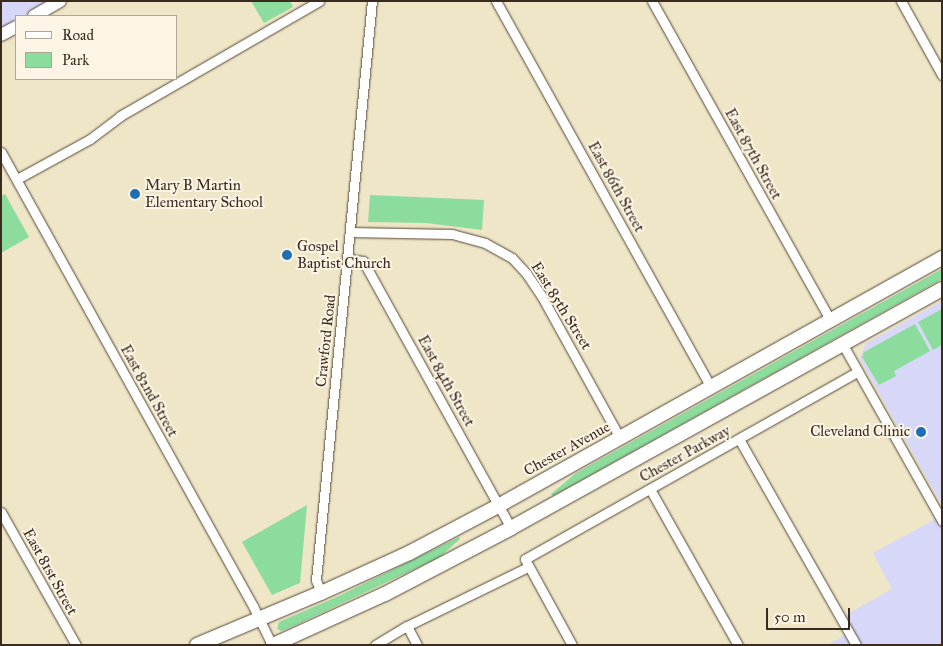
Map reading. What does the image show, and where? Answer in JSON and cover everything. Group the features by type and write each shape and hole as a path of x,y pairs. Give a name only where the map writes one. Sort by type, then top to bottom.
{"main road":[{"name":"Chester Avenue","path":"197,645 321,593 409,552 498,506 942,258"},
{"path":"272,645 385,594 511,528 942,289"}],"street":[{"path":"36,15 60,1"},
{"path":"16,179 90,139 120,116 319,1"},
{"name":"Crawford Road","path":"321,593 316,580 349,259 372,1"},
{"name":"East 86th Street","path":"496,1 710,387"},
{"name":"East 87th Street","path":"652,1 830,320"},
{"path":"901,1 942,75"},
{"path":"1,36 15,28"},
{"name":"East 82nd Street","path":"1,152 260,619 272,645"},
{"name":"East 85th Street","path":"350,232 452,234 485,243 512,258 526,272 541,295 620,438"},
{"name":"East 84th Street","path":"349,259 363,260 511,528"},
{"path":"843,345 942,521"},
{"name":"Chester Parkway","path":"375,645 407,626 527,563 650,489 858,371"},
{"path":"740,439 856,645"},
{"path":"650,489 738,645"},
{"name":"East 81st Street","path":"1,512 76,645"},
{"path":"527,563 572,645"},
{"path":"407,626 418,645"}],"shaded area":[{"path":"1,1 60,1 36,15 15,15 15,28 1,35"},
{"name":"Cleveland Clinic","path":"942,301 942,505 860,359 865,344"},
{"path":"939,517 942,521 942,645 827,645 849,633 840,618 892,589 873,553"}],"green space":[{"path":"251,1 290,1 293,7 264,23"},
{"path":"5,194 29,237 1,253 1,196"},
{"path":"370,195 484,200 482,230 426,223 368,222"},
{"path":"942,269 942,279 553,496 551,494 576,473"},
{"path":"942,309 942,345 933,350 918,322"},
{"path":"915,324 930,351 894,371 896,376 879,385 862,357 864,352"},
{"path":"307,505 300,583 272,595 242,542"},
{"path":"459,537 460,539 440,557 298,624 282,631 277,629 279,622 339,596"}],"place":[{"name":"Mary B Martin Elementary School","path":"135,194"},
{"name":"Gospel Baptist Church","path":"287,255"},
{"name":"Cleveland Clinic","path":"921,432"}]}
